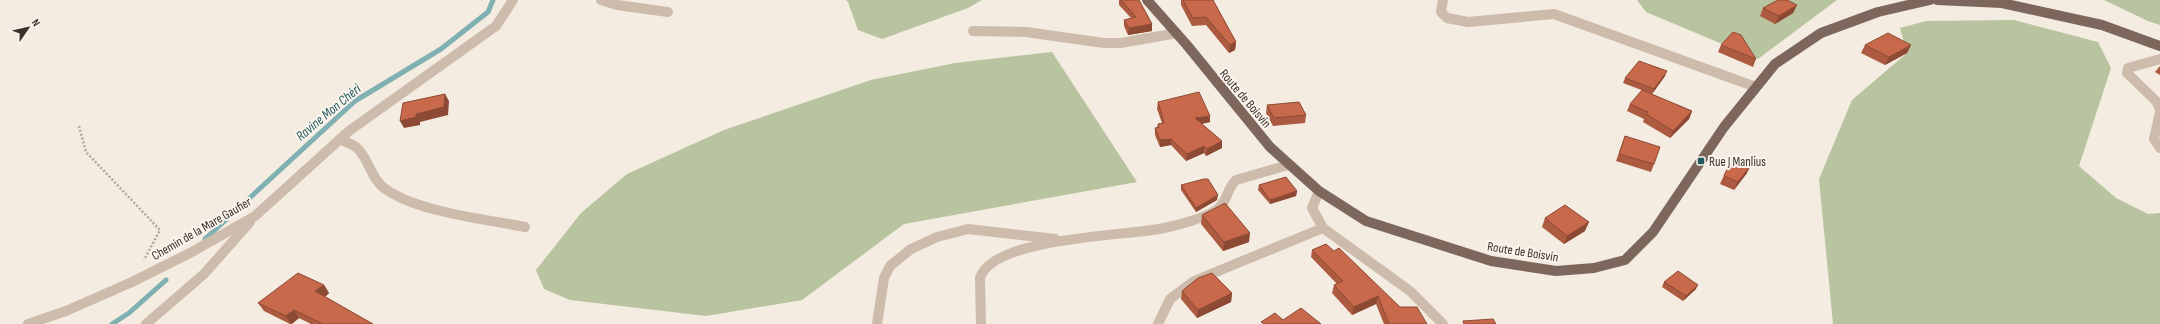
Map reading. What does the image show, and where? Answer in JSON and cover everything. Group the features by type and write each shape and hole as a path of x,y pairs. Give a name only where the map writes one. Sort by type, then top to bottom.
{"main road":[{"name":"Route de Boisvin","path":"1147,0 1177,33 1260,135 1288,165 1319,191 1366,221 1491,261 1556,271 1594,268 1625,260 1653,232 1724,127 1775,64 1821,33 1878,12 1930,0"},
{"path":"1937,0 2002,3 2102,25 2160,46"}],"street":[{"name":"Chemin de la Mare Gaufier","path":"28,324 132,282 190,253 255,216 340,139 496,26 513,0"},
{"path":"601,0 617,5 668,12"},
{"path":"1443,0 1440,11 1447,18 1459,22 1476,22 1540,13 1554,14 1756,87"},
{"path":"973,30 1026,32 1104,43 1121,43 1177,33"},
{"path":"2160,59 2135,64 2128,68 2127,73 2157,102 2160,111 2154,139 2160,148"},
{"path":"340,139 356,147 364,158 375,179 384,187 410,201 525,227"},
{"path":"981,324 981,273 988,263 1010,252 1033,246 1160,229 1210,213 1218,210 1223,204 1230,184 1236,180 1288,165"},
{"path":"1319,191 1312,208 1323,228 1410,292 1443,324"},
{"path":"146,324 204,274 255,216"},
{"path":"1158,324 1170,298 1194,281 1323,228"},
{"path":"877,324 884,278 890,266 911,249 937,236 968,229 1071,241"}],"path":[{"path":"79,126 86,152 160,230 132,282"}],"green space":[{"path":"846,0 982,0 968,8 882,39 858,30"},
{"path":"1637,0 1837,0 1758,59 1646,12"},
{"path":"2104,0 2160,0 2160,25 2148,21"},
{"path":"2014,20 2098,42 2111,68 2079,166 2116,198 2148,214 2160,213 2160,324 1833,324 1819,179 1852,100 1907,53 1900,28 1926,21"},
{"path":"1052,52 1137,182 904,224 802,300 706,316 570,300 544,289 536,270 581,213 627,174 724,130 871,80 955,63"}],"building":[{"path":"1121,0 1139,0 1152,24 1129,28 1124,20 1136,17"},
{"path":"1183,0 1213,0 1236,42 1230,45 1206,17 1193,18"},
{"path":"1778,0 1787,0 1797,5 1779,16 1763,8"},
{"path":"1733,32 1741,35 1756,59 1721,45"},
{"path":"1888,33 1911,45 1889,57 1865,45"},
{"path":"1639,61 1667,71 1654,89 1625,78"},
{"path":"1642,90 1692,111 1673,131 1646,114 1648,112 1630,104"},
{"path":"1199,92 1210,116 1195,118 1222,141 1207,149 1204,146 1187,154 1171,139 1160,140 1155,128 1159,127 1158,124 1164,123 1158,102"},
{"path":"445,94 444,107 416,114 416,117 400,121 403,103"},
{"path":"1299,102 1306,115 1274,118 1267,105"},
{"path":"1625,136 1660,147 1654,164 1619,154"},
{"path":"1733,156 1751,165 1738,182 1724,176"},
{"path":"1286,177 1297,191 1270,200 1259,185"},
{"path":"1208,179 1218,195 1196,208 1181,185"},
{"path":"1225,203 1250,233 1224,242 1202,215"},
{"path":"1565,205 1589,222 1567,236 1545,218"},
{"path":"1326,244 1334,251 1339,248 1400,307 1417,307 1427,324 1389,324 1378,296 1354,307 1334,285 1343,281 1312,250"},
{"path":"1678,271 1698,285 1686,296 1664,282"},
{"path":"298,273 324,285 315,291 373,324 319,324 321,323 294,310 286,316 258,303"},
{"path":"1212,273 1232,293 1198,310 1182,291 1198,278"},
{"path":"1301,308 1321,324 1264,324 1261,322 1275,313 1283,320"},
{"path":"1493,319 1496,324 1464,324 1463,321"}],"waterway":[{"name":"Ravine Mon Chéri","path":"205,239 355,101 441,49 488,12 493,0"},
{"path":"112,324 129,313 166,280"}],"place":[{"name":"Rue J Manlius","path":"1701,161"}]}
